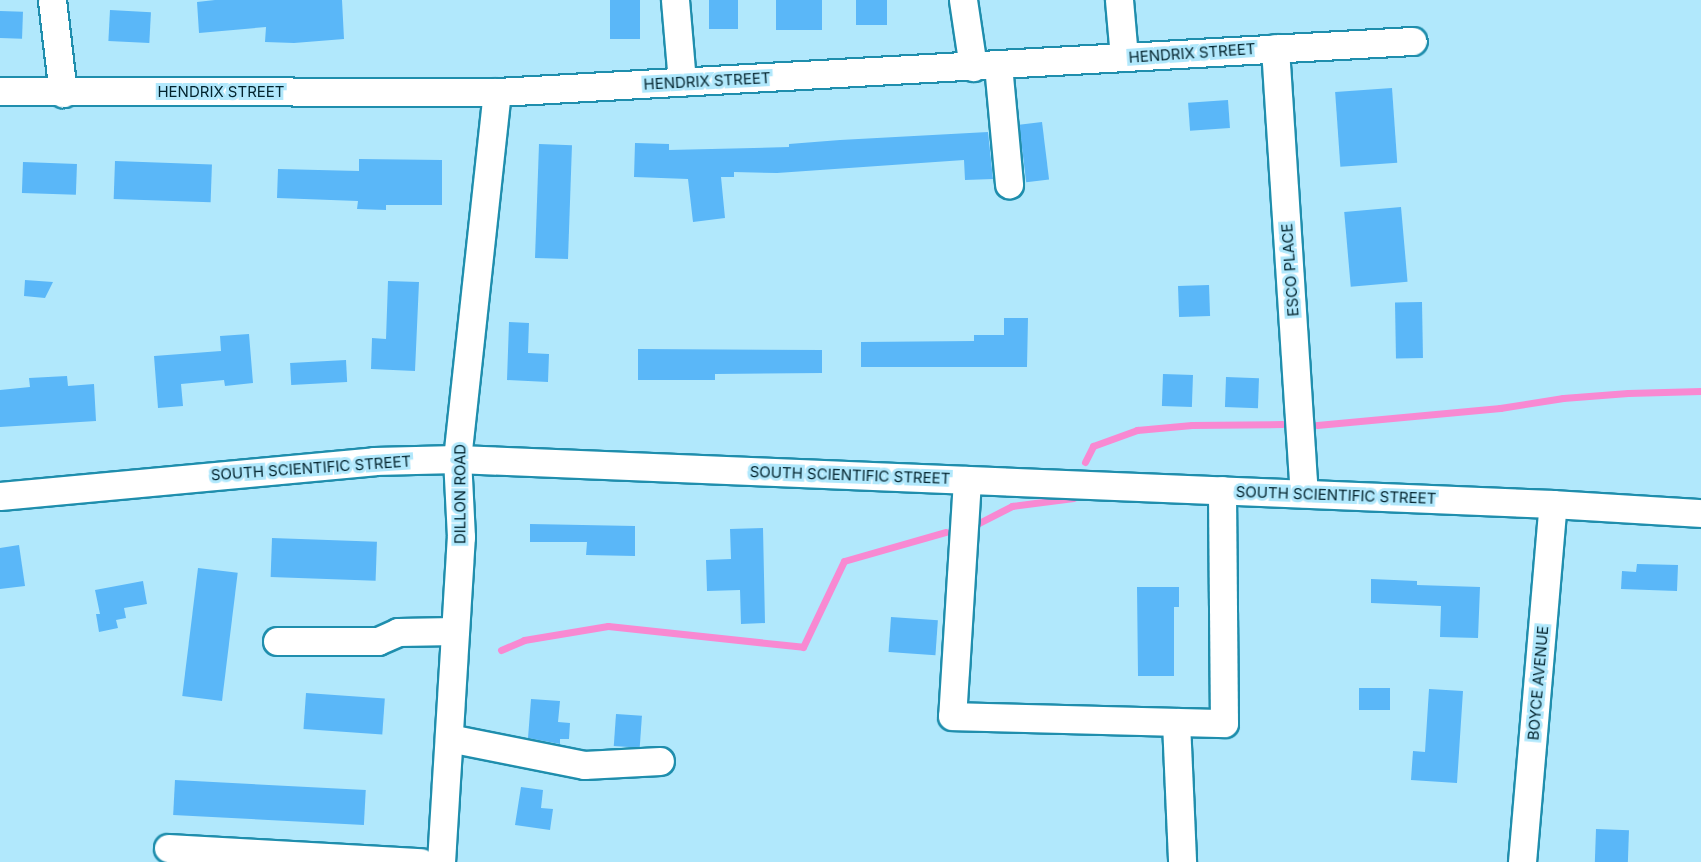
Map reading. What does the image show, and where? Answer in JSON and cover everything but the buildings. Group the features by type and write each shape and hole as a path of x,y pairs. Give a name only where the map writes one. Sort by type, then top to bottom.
{"street":[{"path":"52,0 63,93"},
{"path":"675,0 682,82"},
{"path":"963,0 986,66 1009,184"},
{"path":"1119,0 1124,57"},
{"name":"HENDRIX STREET","path":"0,91 63,93 497,92 1413,41"},
{"name":"ESCO PLACE","path":"1275,48 1304,493"},
{"name":"DILLON ROAD","path":"441,862 461,537 458,459 497,92"},
{"name":"SOUTH SCIENTIFIC STREET","path":"0,496 374,461 458,459 1304,493 1701,513"},
{"path":"967,480 952,716 1224,723 1222,490"},
{"name":"BOYCE AVENUE","path":"1522,862 1553,504"},
{"path":"277,641 378,641 398,632 455,631"},
{"path":"1176,722 1182,862"},
{"path":"449,738 584,765 660,761"},
{"path":"168,848 421,862"}],"waterway":[{"path":"1317,425 1500,408 1563,398 1701,391"},
{"path":"1085,462 1093,446 1137,430 1192,425 1282,424"},
{"path":"975,525 1012,506 1073,498"},
{"path":"501,650 524,640 608,626 803,647 844,561 946,532"}]}
